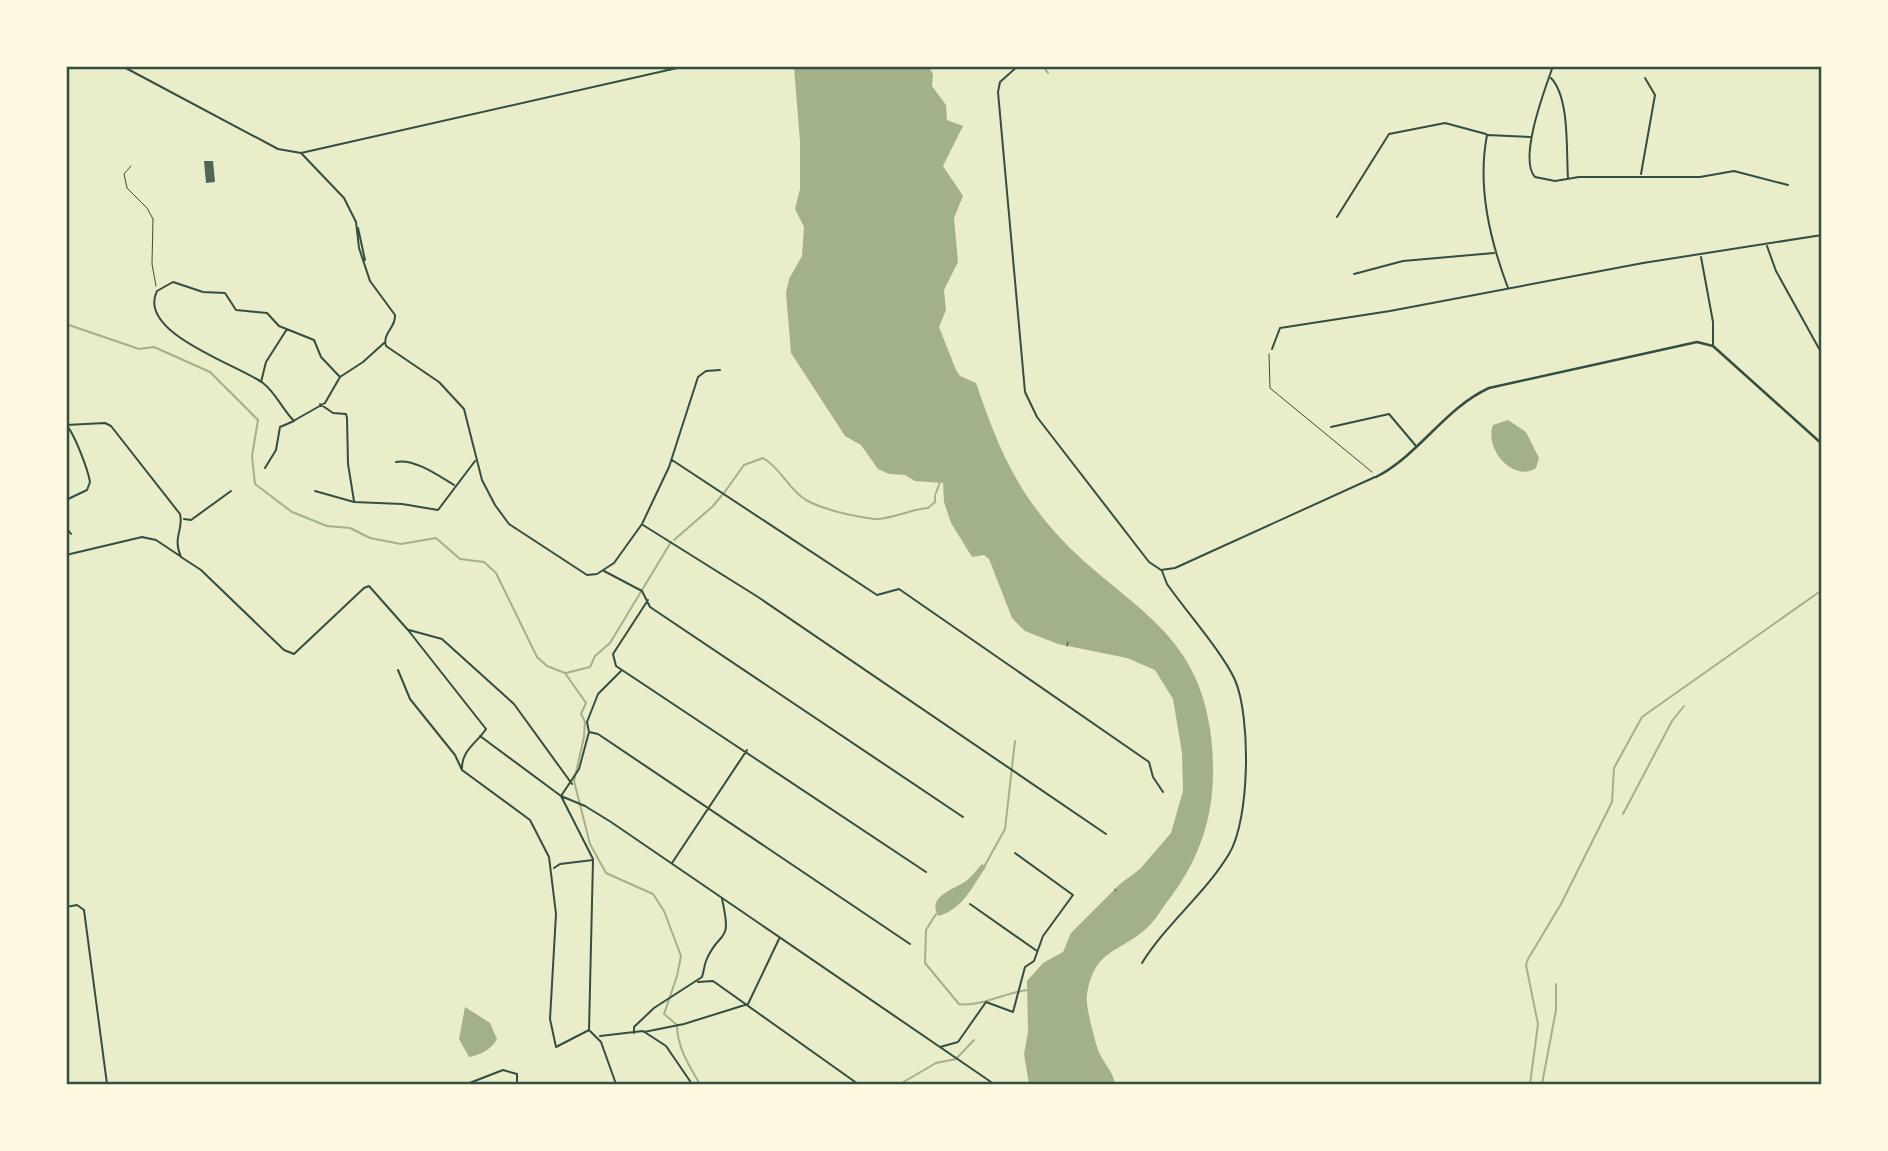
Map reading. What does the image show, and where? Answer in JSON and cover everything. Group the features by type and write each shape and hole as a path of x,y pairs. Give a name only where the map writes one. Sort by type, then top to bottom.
{"street":[{"path":"122,66 278,149 301,153 686,66"},
{"path":"1018,66 1000,82 998,92 1025,392 1037,417 1149,562 1161,570 1167,584 1234,679 1244,737 1244,782 1239,824 1229,854 1142,963"},
{"path":"1553,66 1531,137 1529,164 1533,176 1550,181 1641,175 1700,177 1734,172 1788,185"},
{"path":"1550,77 1558,86 1563,104 1568,178"},
{"path":"1641,175 1655,95 1645,78"},
{"path":"1337,217 1389,134 1445,123 1458,124 1486,135 1531,137"},
{"path":"1486,135 1484,196 1495,253 1508,289"},
{"path":"265,468 276,450 280,427 325,402 340,377 363,362 385,342 395,315 374,288 359,248 357,225 339,192 301,153"},
{"path":"1272,349 1280,328 1822,235"},
{"path":"1767,246 1776,271 1822,354"},
{"path":"1354,274 1398,262 1495,253"},
{"path":"1700,255 1713,322 1713,346"},
{"path":"294,421 261,382 178,337 156,312 154,301 158,291 170,282 202,292 225,293 234,308 240,312 263,312 279,326 314,340 321,357 340,377"},
{"path":"261,382 266,362 288,329"},
{"path":"385,342 395,355 439,382 464,409 470,421 476,461 495,505 509,524 581,572 593,575 604,570 624,551 642,524 672,460 698,377 706,371 720,370"},
{"path":"1161,570 1175,568 1376,477 1392,468 1417,447 1464,403 1489,388 1663,348 1697,342 1713,346 1822,444"},
{"path":"320,404 333,413 346,414 348,464 354,502"},
{"path":"1331,427 1389,414 1417,447"},
{"path":"66,425 105,423 111,426 187,522 231,491"},
{"path":"66,425 79,444 78,453 90,482 87,489 66,500"},
{"path":"396,462 403,460 454,486"},
{"path":"672,460 863,587 877,594 900,589 1149,762 1153,777 1163,792"},
{"path":"315,491 354,502 402,504 438,510 476,461"},
{"path":"181,557 176,539 182,518"},
{"path":"642,524 1106,834"},
{"path":"66,527 71,534"},
{"path":"66,555 142,537 156,540 201,570 273,642 294,654 367,586 408,630 486,729 470,744 462,762 462,770"},
{"path":"604,570 641,590 650,607 963,817"},
{"path":"648,600 613,654 616,666 926,872"},
{"path":"408,630 442,639 514,704 572,784"},
{"path":"398,670 410,699 455,755 462,770 504,798 530,820 553,868 555,955 550,1019 556,1047 589,1030"},
{"path":"561,796 572,784 589,732 587,722 598,694 622,670"},
{"path":"589,732 598,734 910,944"},
{"path":"480,736 561,796 585,806 671,863 994,1084"},
{"path":"671,863 746,751"},
{"path":"561,796 593,860 589,1030"},
{"path":"940,1047 958,1042 986,1002 1013,1013 1025,967 1034,961 1043,936 1073,895 1016,853"},
{"path":"553,868 560,864 593,860"},
{"path":"698,982 705,971 706,961 726,933 727,922 722,898"},
{"path":"970,904 1038,951"},
{"path":"66,907 77,905 84,910 107,1084"},
{"path":"589,1030 604,1038 644,1032 684,1024 746,1005 753,998 779,938"},
{"path":"634,1033 634,1027 654,1008 698,982 713,981 858,1084"},
{"path":"644,1032 666,1046 692,1084"},
{"path":"597,1035 616,1084"},
{"path":"467,1084 503,1070 517,1074 517,1084"}],"lane":[{"path":"663,71 669,66"}],"path":[{"path":"131,166 124,174 127,188 147,208 153,219 152,264 158,291"},
{"path":"1272,349 1268,360 1270,388 1376,477"},
{"path":"1067,646 1068,642"}],"shaded area":[{"path":"794,67 929,67 933,74 932,86 946,105 947,120 963,126 943,166 963,196 954,218 958,262 944,290 946,310 939,327 956,370 960,376 976,383 1007,461 1039,513 1078,556 1150,617 1170,638 1188,663 1202,693 1210,729 1213,775 1212,797 1202,839 1183,878 1156,918 1147,928 1102,960 1096,968 1087,995 1088,1013 1097,1047 1115,1084 1029,1084 1024,1054 1028,1032 1027,981 1043,963 1063,952 1071,933 1120,884 1140,869 1171,833 1183,791 1182,753 1173,699 1155,670 1127,658 1058,644 1025,631 1012,618 989,559 984,555 972,557 951,523 944,502 943,483 915,481 905,475 889,474 878,469 861,445 845,436 791,353 786,293 789,279 802,256 804,227 795,209 800,189 800,142"},
{"path":"1508,420 1526,432 1539,458 1536,468 1518,471 1502,461 1497,453 1491,434 1493,425"},
{"path":"982,864 986,867 967,896 947,913 938,916 936,903 943,894 968,879"},
{"path":"465,1007 490,1023 497,1039 485,1051 469,1057 459,1039"}],"building":[{"path":"204,161 213,161 215,182 206,183"}],"waterway":[{"path":"1043,66 1048,73"},
{"path":"66,324 139,349 154,347 210,372 258,420 252,456 255,484 292,512 327,526 350,528 370,538 401,544 436,538 460,559 484,562 496,573 537,657 547,666 565,673 586,703 581,714 585,722 584,737 574,781 590,844 606,873 653,894 664,911 681,956 664,1014 677,1025 681,1049 700,1084"},
{"path":"724,493 744,465 763,458 806,500 849,515 887,518 928,508 935,502 935,495"},
{"path":"936,493 941,479"},
{"path":"713,506 723,494"},
{"path":"674,540 712,507"},
{"path":"566,673 590,667 595,656 610,643 671,542"},
{"path":"1530,1084 1538,1024 1526,965 1561,904 1612,802 1614,768 1642,717 1822,590"},
{"path":"1623,814 1672,721 1684,706"},
{"path":"984,867 1005,829 1015,741"},
{"path":"936,914 926,930 925,963 959,1004 976,1003 1028,990"},
{"path":"1542,1084 1556,1010 1556,984"},
{"path":"900,1084 936,1063 956,1059 974,1040"}]}
